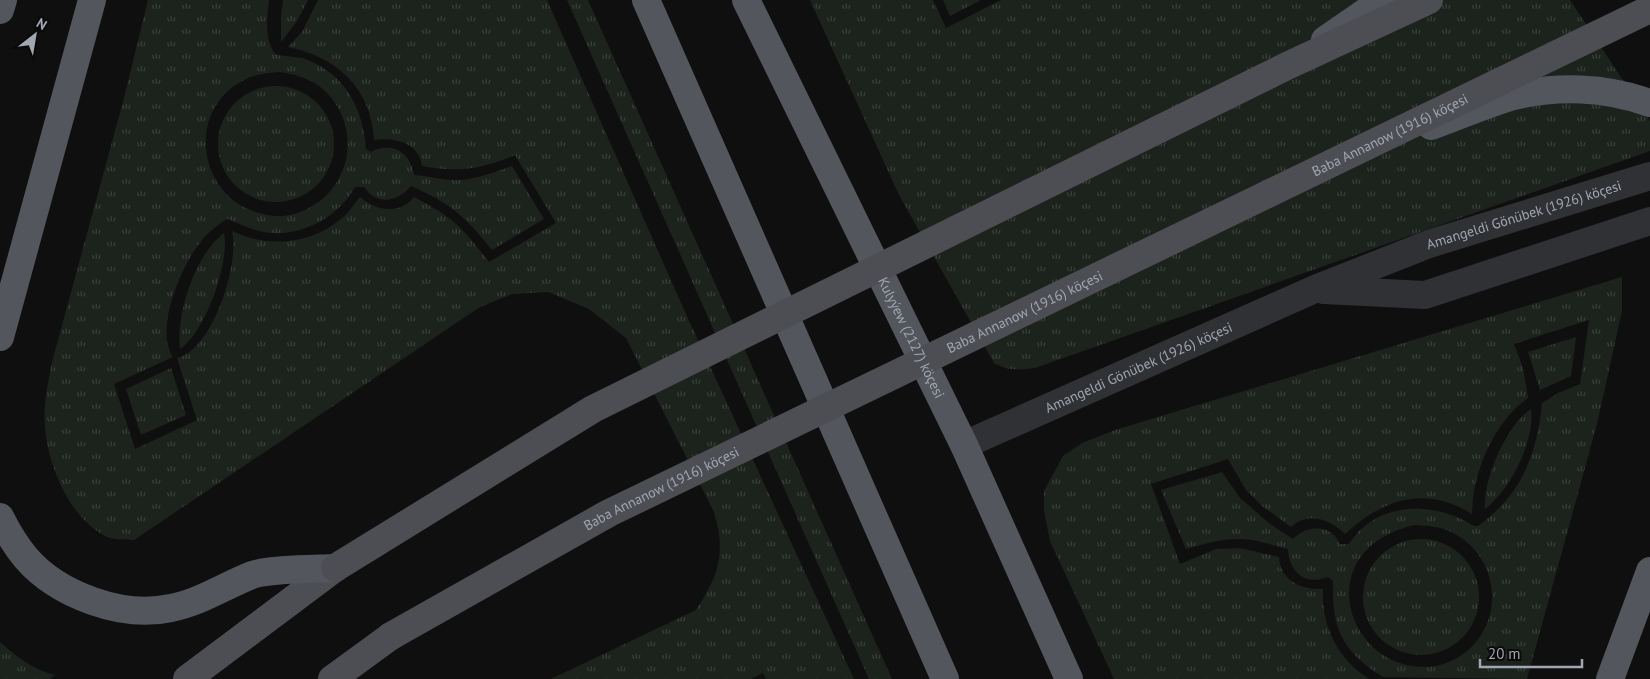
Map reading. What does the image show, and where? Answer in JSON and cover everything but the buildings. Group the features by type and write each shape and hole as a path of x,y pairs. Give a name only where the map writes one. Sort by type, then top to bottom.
{"highway":[{"path":"0,10 3,0"},
{"path":"0,337 92,0"},
{"path":"631,0 673,61"},
{"path":"646,0 945,679"},
{"name":"Kulyýew (2127) köçesi","path":"747,0 964,445 1069,679"},
{"path":"1289,65 1384,0"},
{"path":"1335,161 1511,97 1560,90 1590,90 1624,94 1650,103"},
{"path":"0,517 26,559 47,577 84,598 110,607 139,610 169,609 203,599 253,575 335,568"},
{"path":"1610,679 1650,571"}],"main road":[{"path":"187,679 335,568 593,410 1289,65 1428,0"},
{"name":"Baba Annanow (1916) köçesi","path":"332,679 391,636 609,513 1650,9"}],"street":[{"name":"Amangeldi Gönübek (1926) köçesi","path":"964,445 1315,290 1429,244 1650,176"},
{"name":"Amangeldi Gönübek (1926) köçesi","path":"1315,290 1425,295 1650,221"}],"green space":[{"path":"148,0 269,0 268,35 275,54 305,59 331,74 342,84 350,95 361,120 366,149 371,152 386,147 393,148 405,155 409,160 414,175 443,179 468,179 512,166 544,219 492,250 474,228 456,212 425,192 411,186 400,196 388,200 375,197 364,187 355,187 340,207 330,215 320,222 297,231 272,233 249,228 228,219 225,220 199,244 178,283 168,315 168,345 173,357 114,384 135,449 197,420 177,358 190,352 202,339 221,304 232,263 232,231 260,240 289,241 317,234 330,227 347,214 360,197 380,208 394,209 408,203 414,197 448,217 472,240 489,262 556,223 515,155 491,164 470,168 435,168 422,166 420,158 411,146 390,139 374,140 366,105 358,90 348,78 322,58 288,47 302,32 318,0 547,0 685,312 854,679 766,679 763,673 751,679 551,679 696,610 715,574 720,550 713,510 626,338 589,309 548,292 512,294 480,307 134,540 110,538 94,529 72,505 56,474 45,427 46,394 52,362 124,98","holes":["280,72 299,76 316,84 326,92 341,113 345,125 348,150 341,174 333,188 323,198 311,207 297,213 276,216 263,214 241,206 224,192 213,174 207,154 206,133 212,112 225,94 244,80 253,76"]},
{"path":"283,0 308,0 297,21 281,42 281,16"},
{"path":"567,0 588,0 892,679 869,679"},
{"path":"810,0 933,0 946,28 1001,0 1570,0 1650,121 1650,151 1035,368 1009,369 994,363 899,195"},
{"path":"943,0 981,0 950,16"},
{"path":"276,86 298,90 317,103 330,122 334,144 330,166 317,185 298,198 276,202 254,198 235,185 222,166 218,144 222,122 235,103 254,90"},
{"path":"224,233 223,261 214,295 199,327 190,340 180,349 181,319 196,270 204,255"},
{"path":"1622,277 1622,311 1597,424 1527,679 1383,677 1357,657 1342,637 1334,612 1333,581 1328,577 1312,580 1300,575 1291,564 1288,549 1259,541 1227,539 1186,549 1161,490 1222,472 1240,498 1270,524 1293,539 1305,531 1318,528 1330,532 1340,544 1349,544 1361,530 1375,519 1391,512 1407,509 1425,509 1442,512 1478,526 1505,501 1516,487 1524,472 1536,440 1542,403 1558,393 1580,384 1589,320 1514,344 1523,368 1528,398 1505,420 1487,450 1476,482 1472,514 1455,505 1421,498 1405,500 1374,512 1345,534 1333,524 1312,518 1304,519 1291,527 1262,506 1246,490 1228,459 1151,484 1180,564 1216,549 1240,548 1279,557 1283,572 1288,578 1300,586 1323,589 1325,616 1334,640 1348,662 1369,679 1114,679 1050,541 1044,511 1044,491 1063,456 1082,443 1115,430","holes":["1414,525 1442,529 1464,540 1484,563 1492,591 1488,621 1477,641 1456,659 1436,666 1406,665 1380,653 1362,634 1351,610 1350,584 1359,560 1380,539"]},
{"path":"1576,337 1571,376 1540,390 1528,352"},
{"path":"171,368 186,415 141,435 126,389"},
{"path":"1531,409 1529,435 1519,464 1503,490 1485,509 1488,484 1498,454 1513,427"},
{"path":"1421,539 1443,543 1462,556 1475,575 1479,597 1475,619 1462,638 1443,651 1421,655 1399,651 1380,638 1367,619 1363,597 1367,575 1380,556 1399,543"},
{"path":"0,642 32,666 55,675 50,679 0,679"}]}
